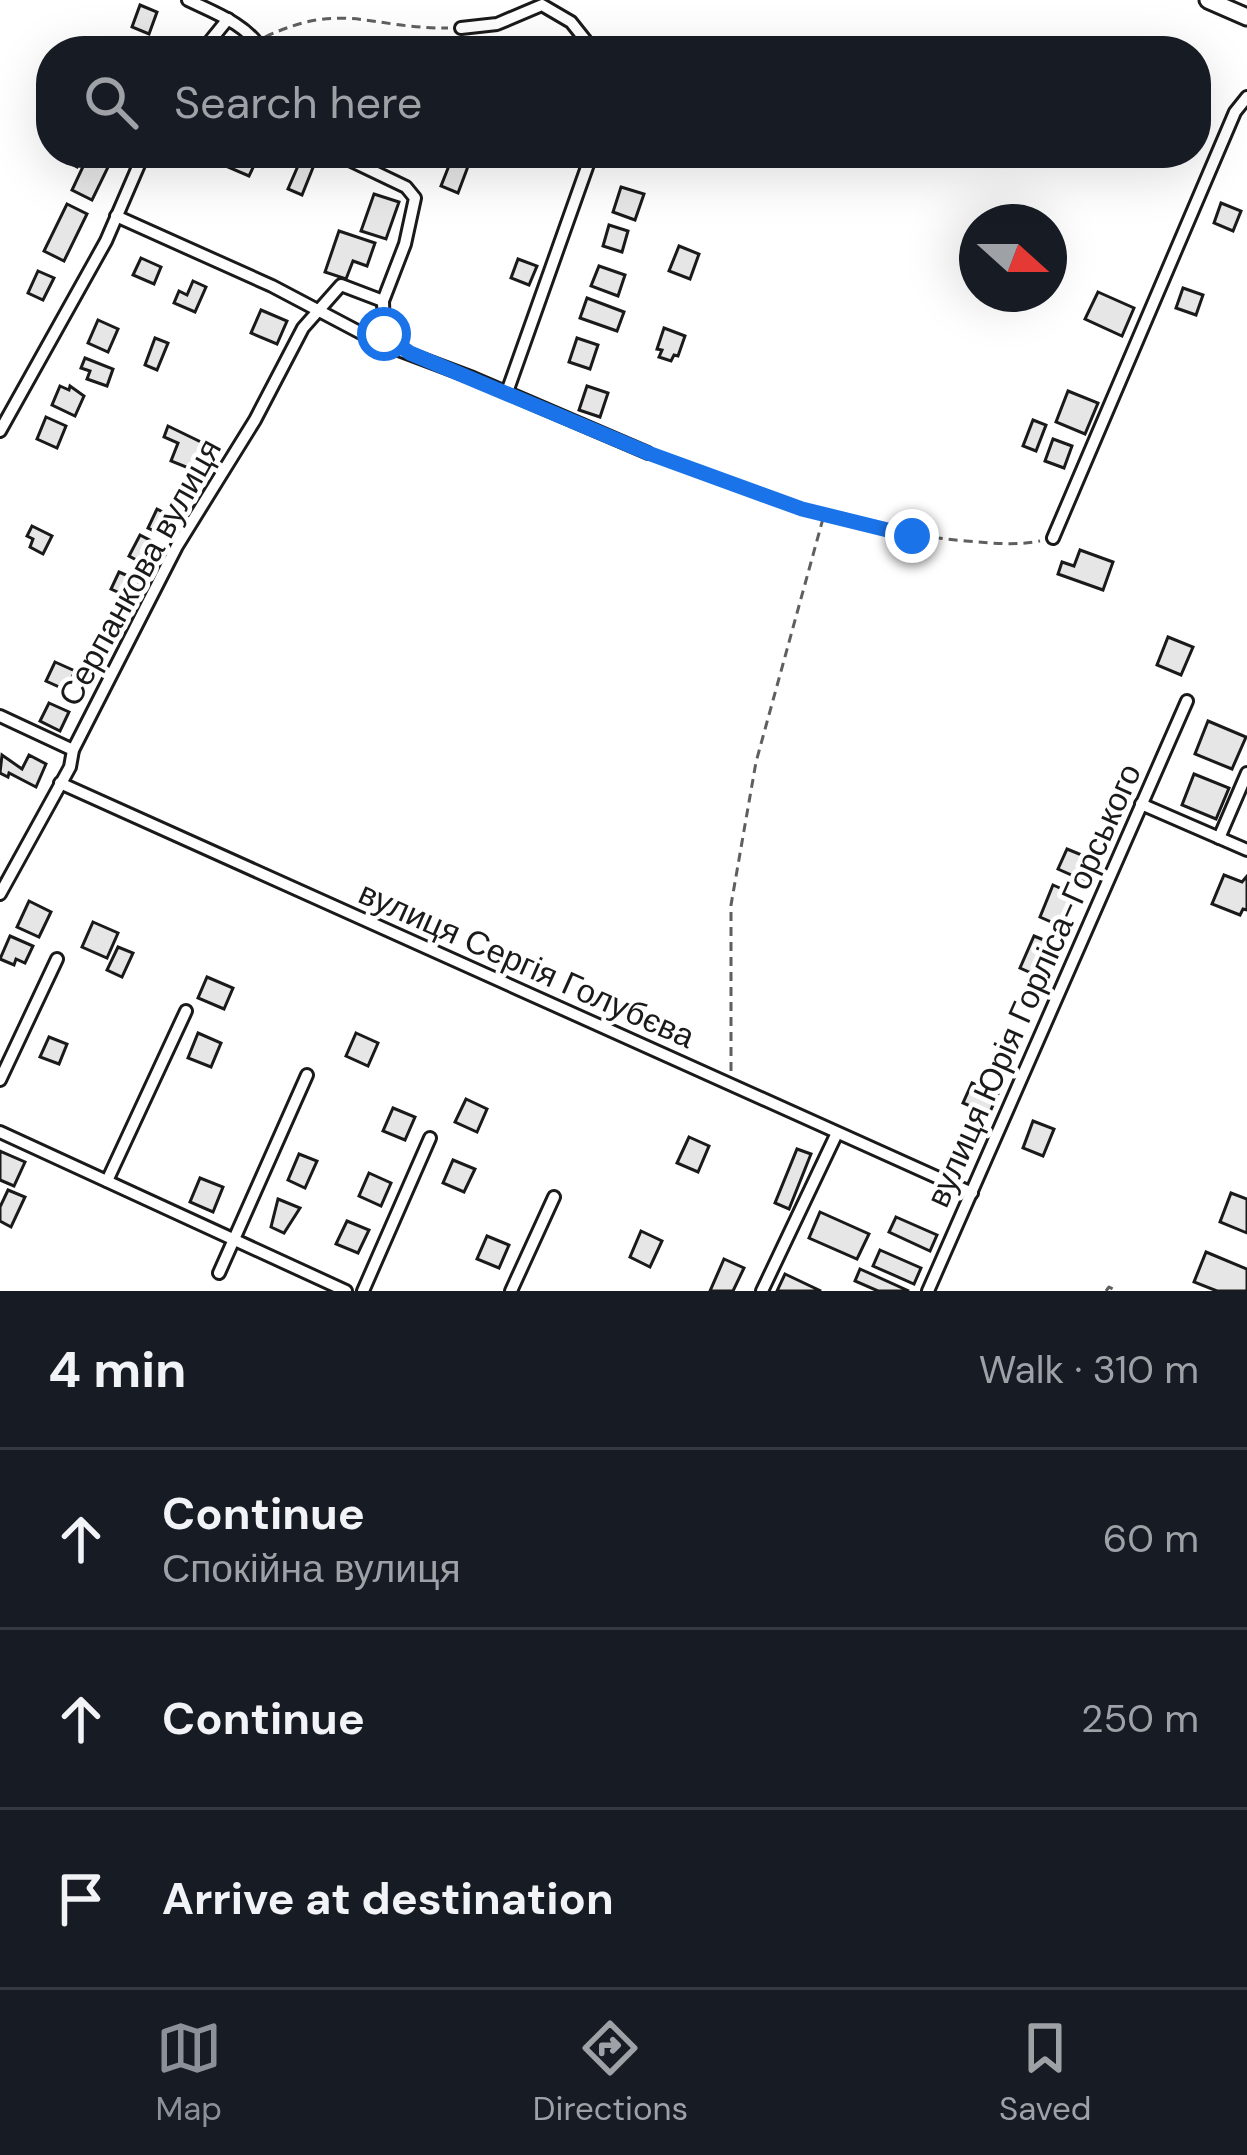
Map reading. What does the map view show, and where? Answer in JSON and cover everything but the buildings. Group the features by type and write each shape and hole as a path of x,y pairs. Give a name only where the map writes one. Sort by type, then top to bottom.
{"main road":[{"path":"1208,0 1247,17"}],"street":[{"path":"188,0 227,19 248,36"},
{"path":"461,28 497,24 542,5 571,22 582,36"},
{"path":"214,36 227,19"},
{"path":"1053,538 1235,112 1247,97"},
{"path":"0,431 138,168"},
{"path":"366,168 406,187 415,199 405,244 383,301 384,334 397,346"},
{"path":"506,392 587,168"},
{"path":"116,216 272,286 380,343 397,346 648,453"},
{"name":"Серпанкова вулиця","path":"0,894 70,767 73,750 177,546 255,420 303,328 341,285 383,301"},
{"name":"вулиця Юрія Горліса-Горського","path":"928,1291 1187,701"},
{"path":"0,716 73,750"},
{"path":"1220,838 1247,773"},
{"name":"вулиця Сергія Голубєва","path":"60,783 972,1193"},
{"path":"1141,804 1247,850"},
{"path":"0,1080 57,958"},
{"path":"107,1181 186,1011"},
{"path":"219,1274 307,1075"},
{"path":"0,1132 346,1291"},
{"path":"762,1291 836,1133"},
{"path":"363,1291 430,1138"},
{"path":"511,1291 554,1197"}],"path":[{"path":"273,36 290,23 325,14 461,28"},
{"path":"648,453 824,514 912,536 1016,546 1053,538"},
{"path":"731,1085 731,905 756,762 824,514"},
{"path":"1106,1291 1109,1287 1117,1291"}],"route":[{"path":"384,334 410,353 648,453 802,509 912,536"}]}
